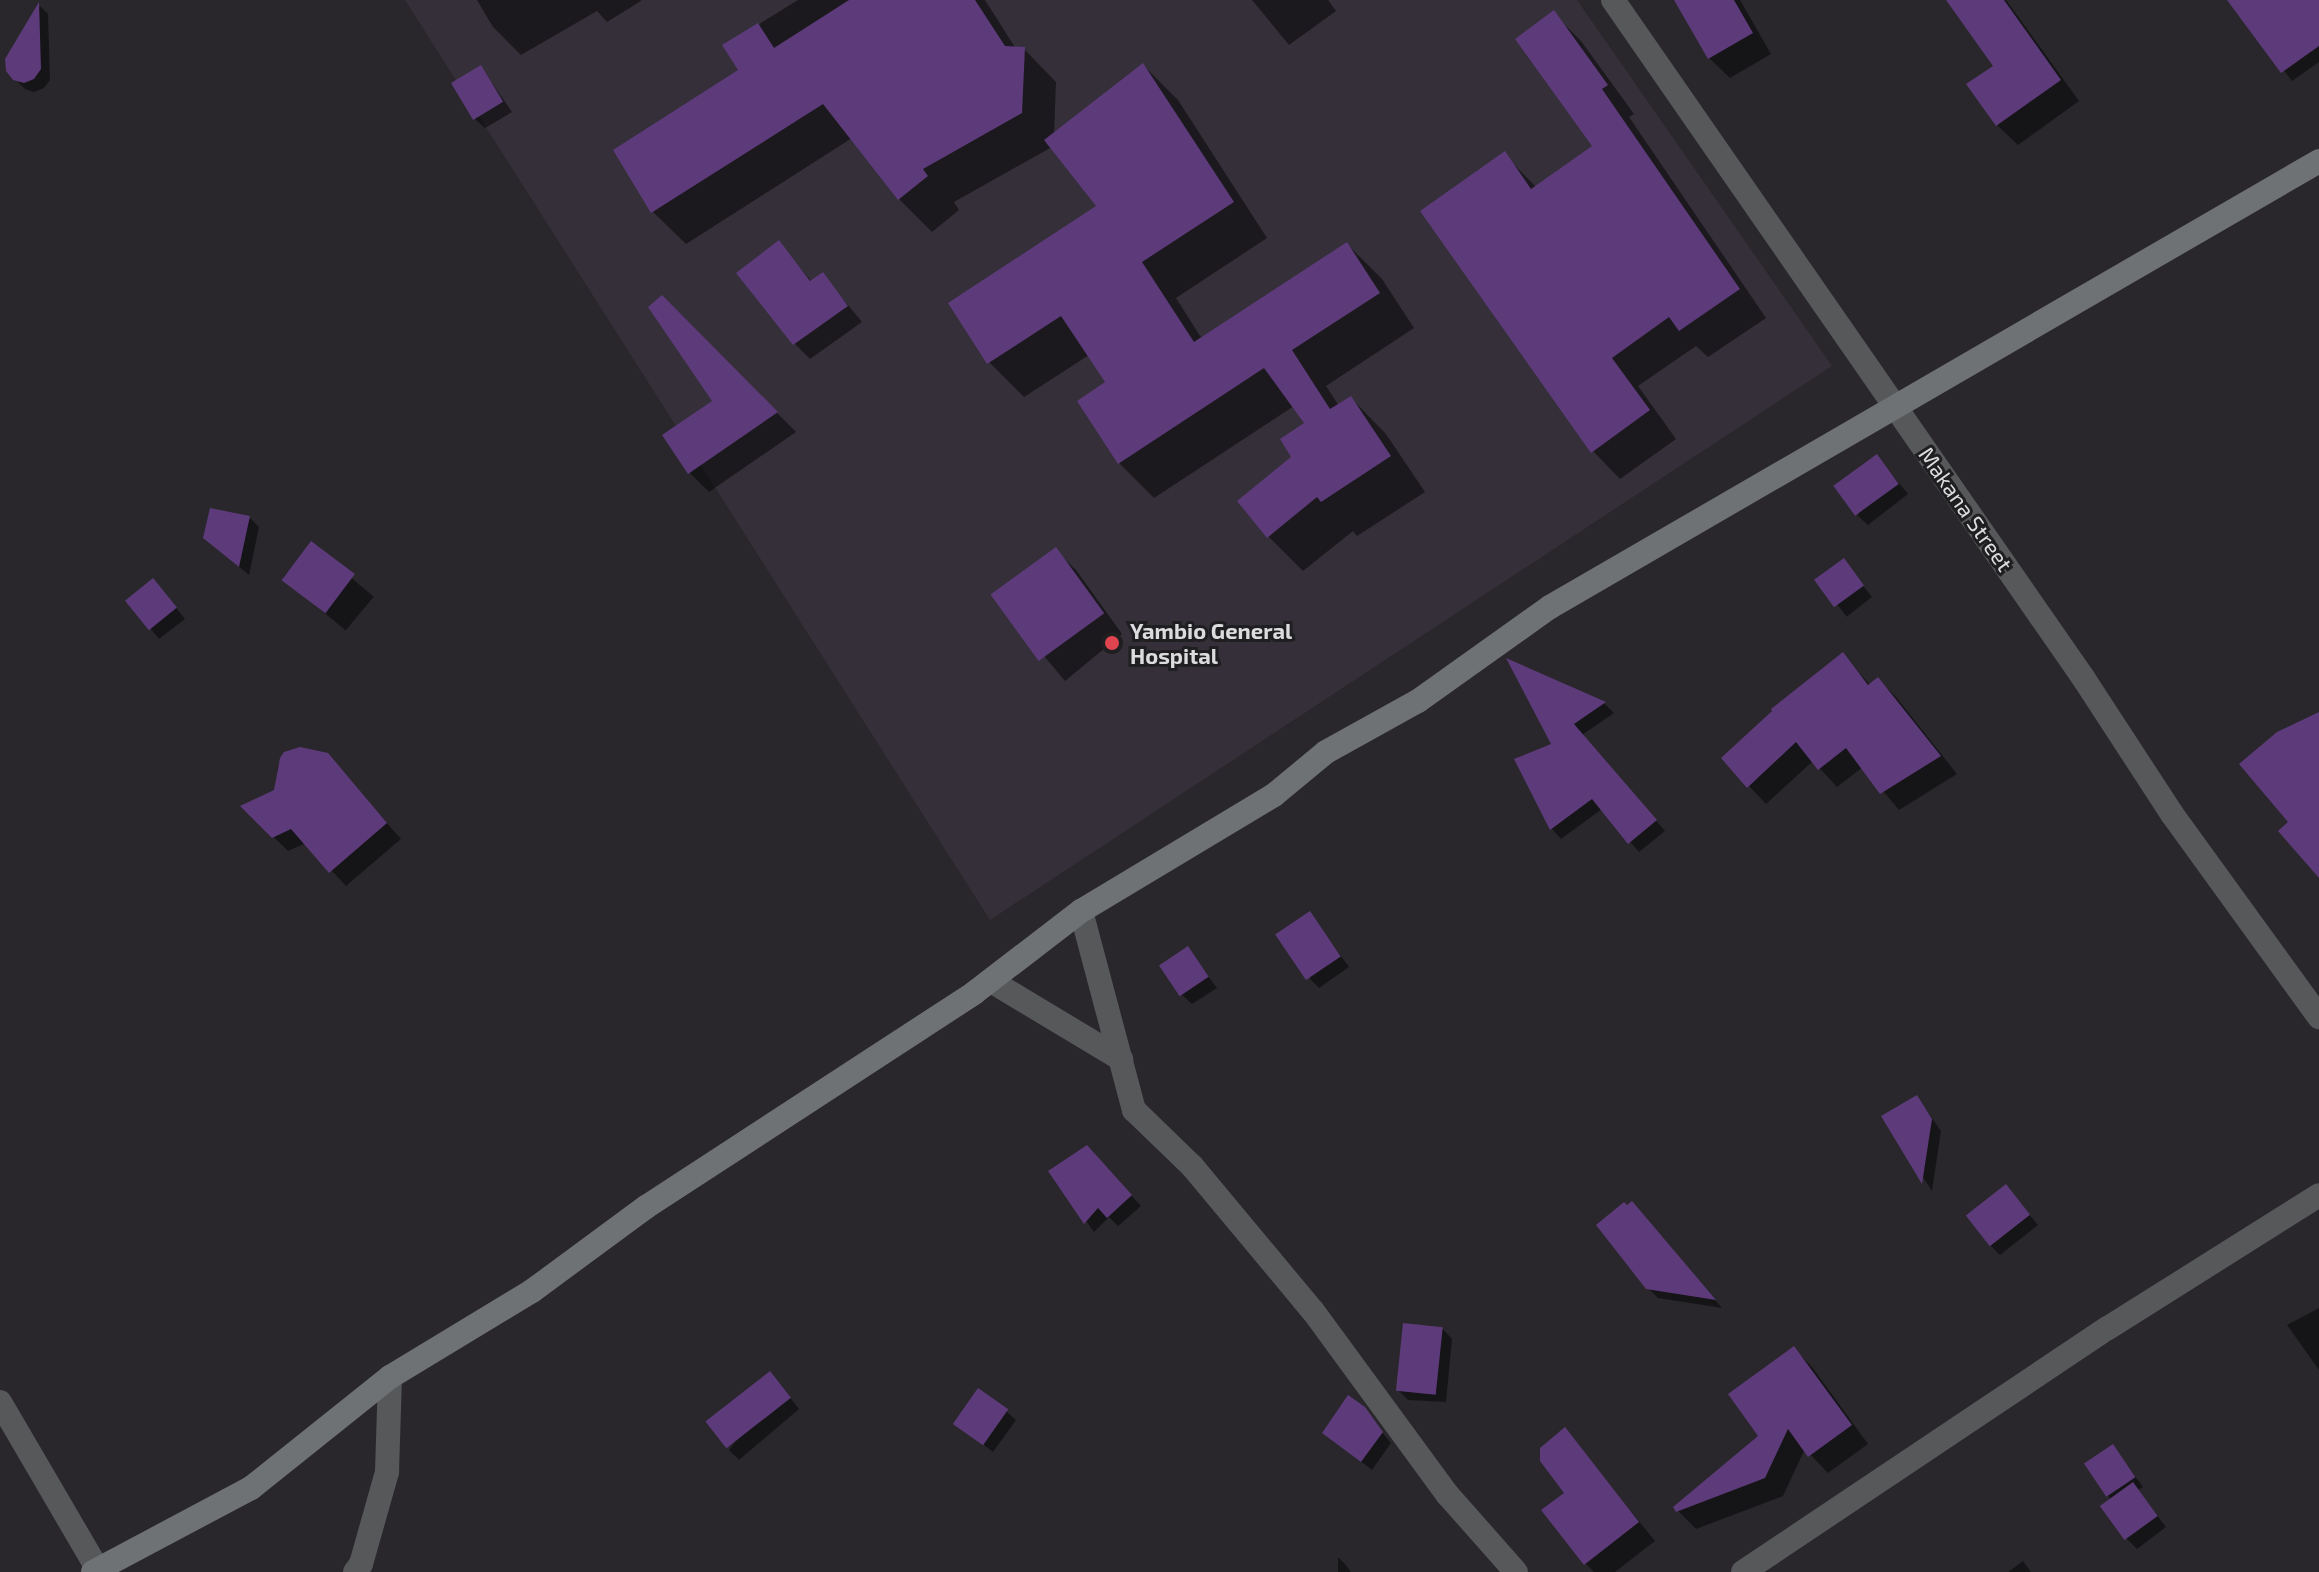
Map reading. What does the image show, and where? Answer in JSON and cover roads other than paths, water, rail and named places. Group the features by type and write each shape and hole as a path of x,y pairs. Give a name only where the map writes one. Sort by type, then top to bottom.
{"street":[{"name":"Makana Street","path":"1613,0 2084,679 2172,814 2319,1017"},
{"path":"0,1402 96,1571 251,1488 390,1377 532,1291 646,1207 991,981 1081,911 1274,795 1326,752 1418,701 1550,607 2319,161"},
{"path":"1081,911 1134,1110 1192,1166 1293,1287 1447,1494 1516,1572"},
{"path":"991,981 1121,1059"},
{"path":"1743,1572 2108,1328 2319,1195"},
{"path":"355,1572 361,1564 387,1472 390,1377"}],"place":[{"name":"Yambio General Hospital","path":"1112,643"}]}
